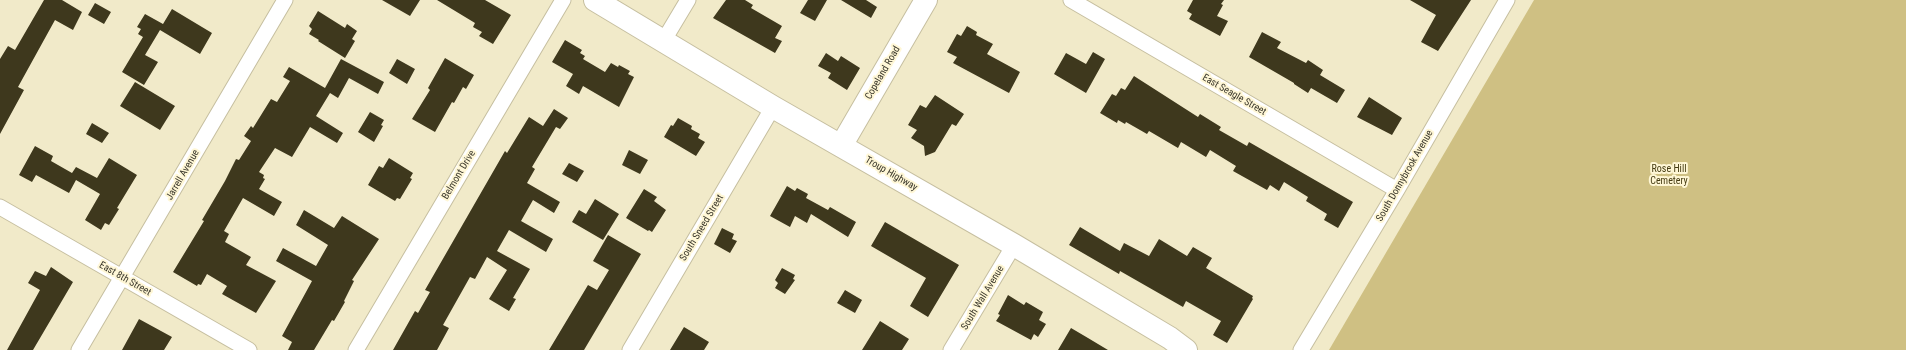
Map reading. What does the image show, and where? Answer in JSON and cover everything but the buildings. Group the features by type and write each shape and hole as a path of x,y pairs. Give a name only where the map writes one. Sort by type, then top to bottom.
{"main road":[{"name":"Troup Highway","path":"595,0 664,40 773,107 1014,245 1170,338 1186,350"},
{"name":"Copeland Road","path":"841,146 926,0"}],"street":[{"name":"Jarrell Avenue","path":"79,350 285,0"},
{"name":"Belmont Drive","path":"356,350 562,0"},
{"path":"664,40 688,0"},
{"name":"East Seagle Street","path":"1071,0 1397,190"},
{"name":"South Donnybrook Avenue","path":"1301,350 1397,190 1507,0"},
{"name":"South Sneed Street","path":"630,350 773,107"},
{"name":"East 8th Street","path":"0,207 249,350"},
{"name":"South Wall Avenue","path":"951,350 1014,245"}],"green space":[{"name":"Rose Hill Cemetery","path":"1534,0 1906,0 1906,350 1329,350"}]}
